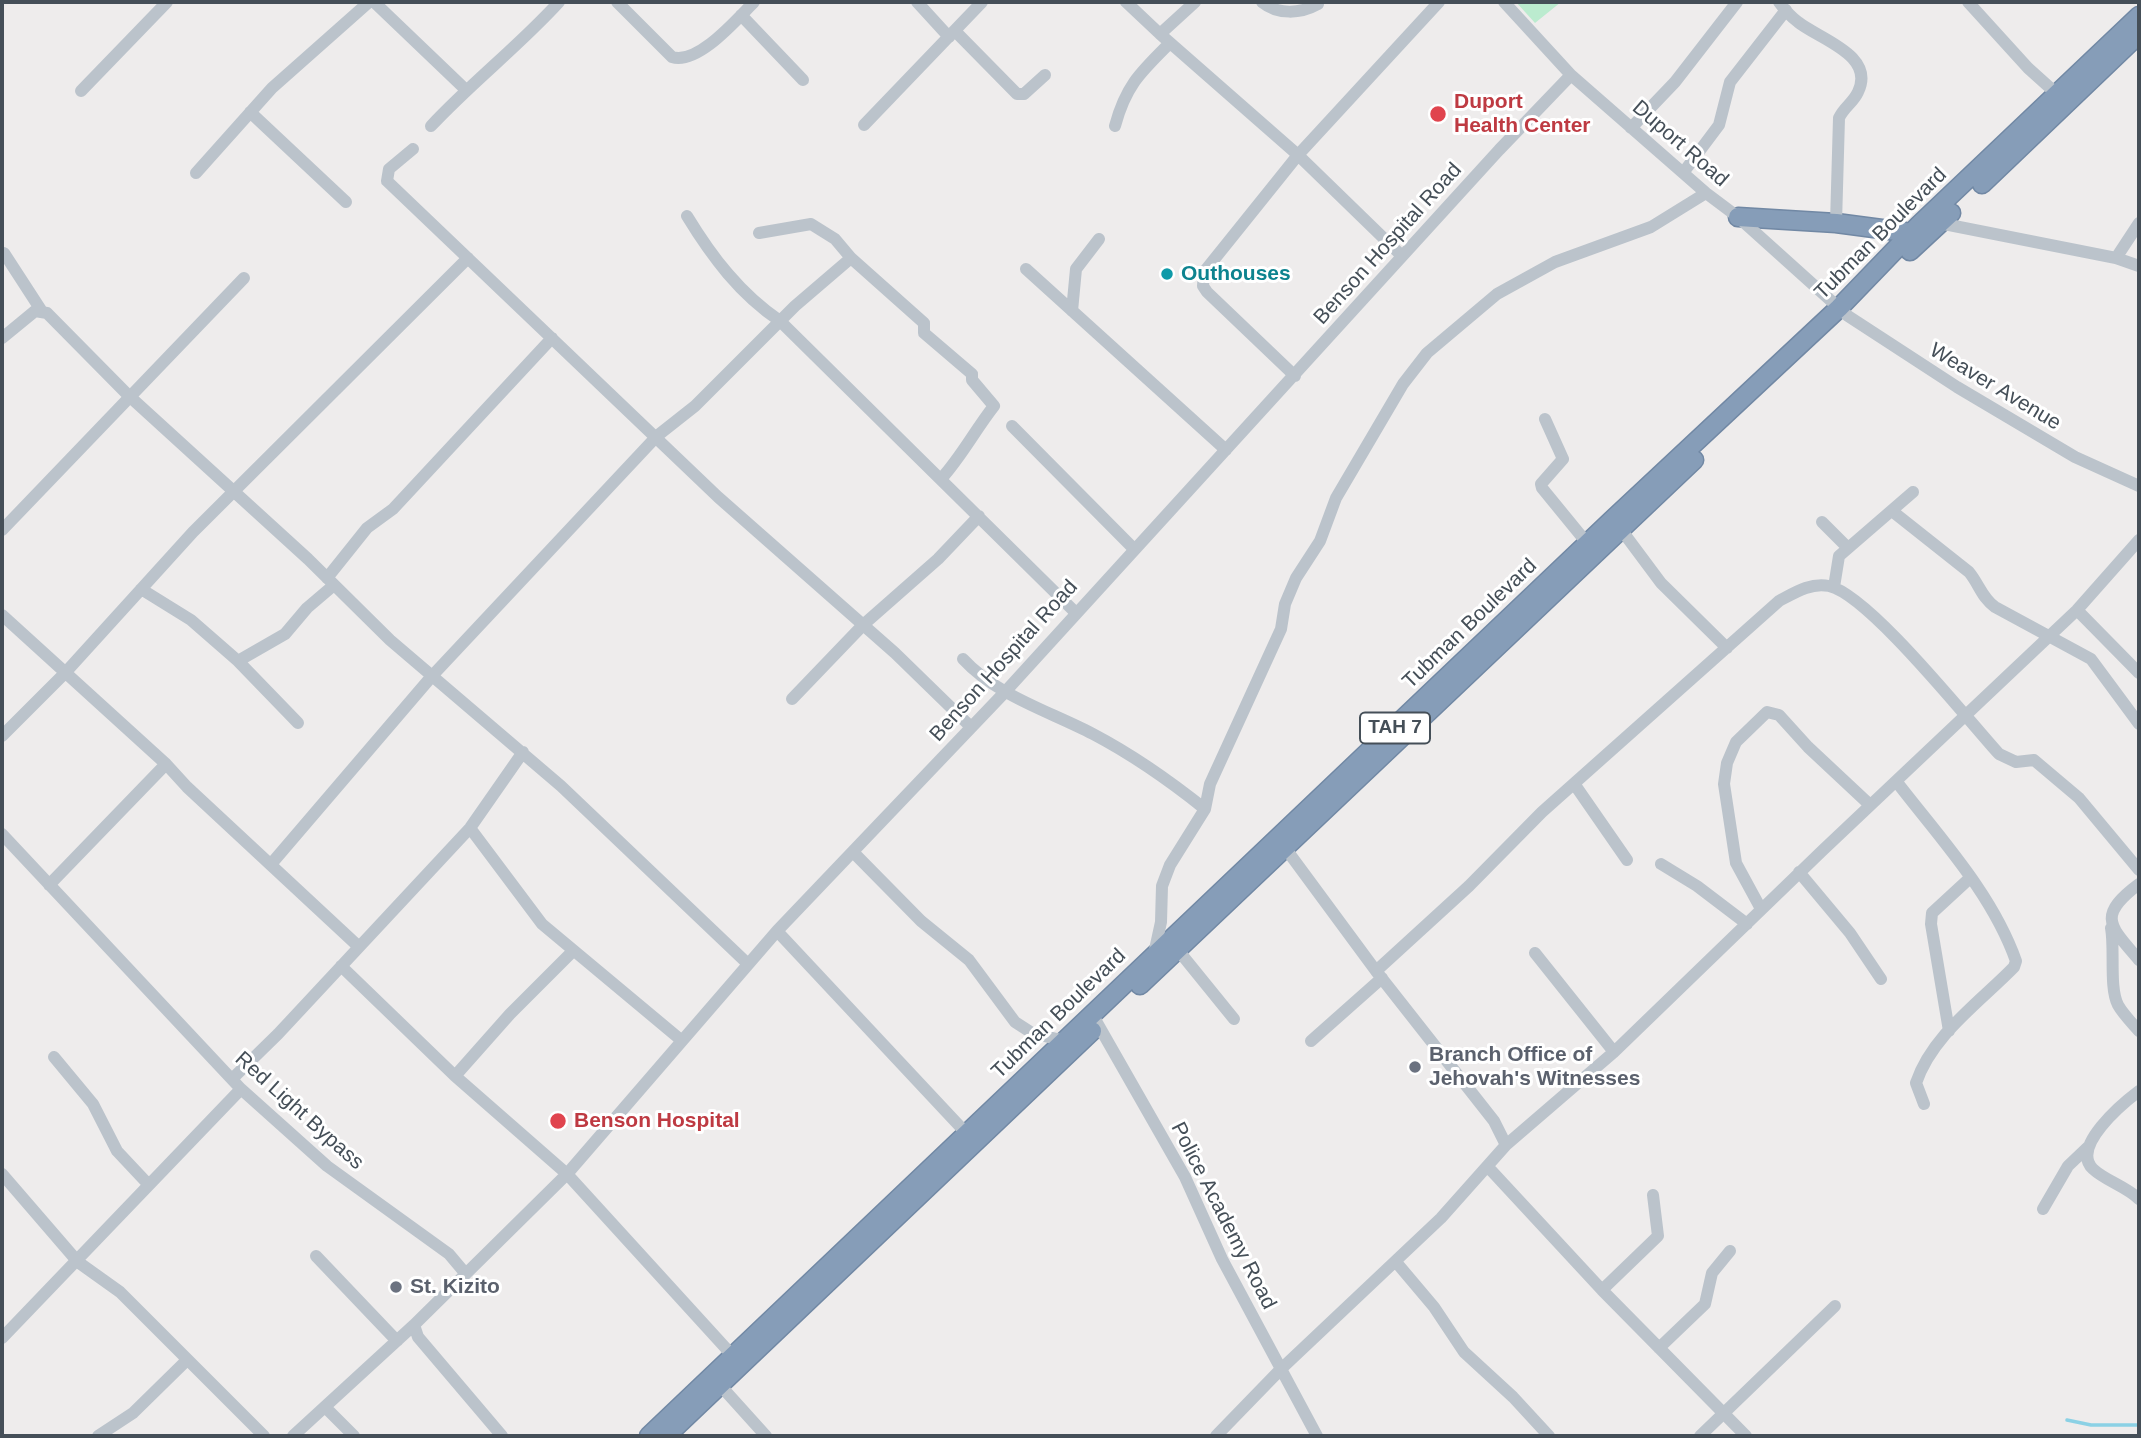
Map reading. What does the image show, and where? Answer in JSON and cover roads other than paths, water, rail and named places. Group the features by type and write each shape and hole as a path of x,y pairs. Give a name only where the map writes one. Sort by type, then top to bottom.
{"highway":[{"name":"Tubman Boulevard","path":"649,1436 1065,1041 1095,1020 1178,950 1286,849 1843,312 1912,233 2139,16"},
{"name":"Tubman Boulevard","path":"666,1436 1095,1020 1154,956 1587,543 1843,312 2139,34"},
{"path":"1738,217 1836,223 1912,233"}],"street":[{"path":"81,92 167,2"},
{"path":"197,173 272,88 369,2"},
{"path":"374,2 465,89"},
{"path":"431,126 465,89 519,44 559,2"},
{"path":"617,2 672,57 681,60 695,56 754,2"},
{"path":"917,2 1017,94 1024,94 1045,75"},
{"path":"864,125 982,2"},
{"path":"1125,2 1298,155 1402,256"},
{"path":"1160,34 1195,2"},
{"path":"1262,2 1275,11 1284,12 1309,9 1318,4"},
{"path":"1295,376 1207,292 1202,279 1211,260 1298,155 1439,2"},
{"name":"Duport Road","path":"1504,2 1571,75 1706,193 1738,217 1843,312"},
{"path":"1631,128 1675,82 1737,2"},
{"path":"1971,3 2028,68 2058,95"},
{"path":"1683,173 1718,125 1730,82 1782,6 1799,23 1853,58 1862,79 1859,92 1852,102 1845,105 1839,118 1836,223"},
{"path":"741,15 803,80"},
{"path":"1115,125 1122,98 1137,76 1170,43"},
{"name":"Benson Hospital Road","path":"466,1273 567,1174 777,931 1006,692 1075,612 1571,75"},
{"path":"250,112 346,202"},
{"path":"413,149 389,169 387,181 607,393 863,625 971,727"},
{"path":"1154,956 1161,922 1162,886 1170,865 1205,809 1210,784 1281,629 1285,604 1296,578 1320,541 1336,498 1402,384 1427,353 1497,294 1555,262 1651,227 1706,193"},
{"path":"687,216 710,254 731,278 761,308 780,321 1075,612"},
{"path":"1939,223 2116,258 2139,266"},
{"path":"2116,258 2139,223"},
{"path":"759,233 811,224 835,239 851,258 923,323 924,332 972,374 972,380 994,406 972,433 958,461 941,479"},
{"path":"1072,311 1076,270 1099,239"},
{"path":"4,253 41,310 128,395 432,676 523,752 748,964"},
{"path":"2,736 65,673 234,492 468,258"},
{"path":"272,863 432,676 657,436 695,406 780,321 851,258"},
{"path":"1026,269 1226,450"},
{"path":"2,530 128,395 244,278"},
{"path":"2,338 35,311 41,310"},
{"name":"Weaver Avenue","path":"1843,312 1957,387 2065,451 2139,486"},
{"path":"238,661 285,634 331,581 367,528 393,509 552,338"},
{"path":"1545,419 1563,459 1541,484 1587,543"},
{"path":"1012,426 1134,549"},
{"path":"1834,587 1838,560 1848,548 1913,492"},
{"path":"1892,511 1969,572 1978,583 1985,600 2091,659 2139,724"},
{"path":"792,699 863,625 938,559 979,516"},
{"path":"1822,522 1848,548"},
{"path":"1620,528 1661,583 1727,648"},
{"path":"1216,1436 1280,1370 1396,1262 1506,1145 1614,1052 2046,636 2077,610 2139,540"},
{"path":"1311,1041 1486,871 1542,812 1779,601 1796,592 1822,585 1834,587 1854,598 1913,656 1999,754 2016,762 2039,762 2057,777 2139,870"},
{"path":"141,589 191,620 238,661 298,723"},
{"path":"2077,610 2139,673"},
{"path":"2,615 166,764 187,787 272,863 358,946"},
{"path":"963,659 983,679 1126,753 1205,809"},
{"path":"1762,909 1736,863 1724,784 1730,753 1752,724 1767,712 1779,715 1808,747 1870,805"},
{"path":"2,1338 78,1262 358,946 470,828 523,752"},
{"path":"49,885 166,764"},
{"path":"1896,781 1970,877 1998,920 2016,961 2007,976 1949,1031 1930,1054 1916,1083 1924,1104"},
{"path":"1575,785 1627,860"},
{"path":"470,828 521,900 572,952 681,1040"},
{"name":"Red Light Bypass","path":"2,834 236,1084 327,1166 449,1254 466,1273"},
{"path":"1286,849 1379,975 1494,1121 1506,1145"},
{"path":"853,852 921,921 969,960 1015,1022 1032,1033 1065,1041"},
{"path":"1661,864 1697,886 1747,924"},
{"path":"1800,872 1850,933 1881,979"},
{"path":"1949,1031 1931,913 1970,877"},
{"path":"2139,884 2117,904 2110,917 2115,948 2114,992 2117,1005 2139,1031"},
{"path":"2111,928 2139,960"},
{"path":"777,931 967,1134"},
{"path":"1178,950 1234,1019"},
{"path":"456,1076 510,1014 572,952"},
{"path":"1535,953 1614,1052"},
{"path":"341,965 456,1076 567,1174 732,1355"},
{"name":"Police Academy Road","path":"1095,1020 1185,1177 1222,1259 1317,1436"},
{"path":"54,1057 93,1104 117,1151 148,1184"},
{"path":"2043,1209 2068,1166 2089,1146 2112,1115 2139,1091"},
{"path":"2089,1146 2088,1159 2093,1170 2139,1199"},
{"path":"1488,1167 1602,1290 1746,1436"},
{"path":"2,1174 78,1262 120,1292 186,1361 264,1436"},
{"path":"1602,1290 1658,1236 1653,1195"},
{"path":"1659,1348 1705,1304 1712,1273 1730,1251"},
{"path":"316,1256 397,1340"},
{"path":"1396,1262 1434,1307 1455,1342 1549,1436"},
{"path":"293,1436 414,1325 466,1273"},
{"path":"1700,1436 1835,1306"},
{"path":"414,1325 418,1337 502,1436"},
{"path":"98,1436 132,1413 186,1361"},
{"path":"720,1385 766,1436"},
{"path":"325,1407 354,1436"}],"waterway":[{"path":"2067,1420 2091,1425 2139,1425"}],"place":[{"name":"Duport Health Center","path":"1438,114"},
{"name":"Outhouses","path":"1167,274"},
{"name":"Branch Office of Jehovah's Witnesses","path":"1415,1067"},
{"name":"Benson Hospital","path":"558,1121"},
{"name":"St. Kizito","path":"396,1287"}]}
